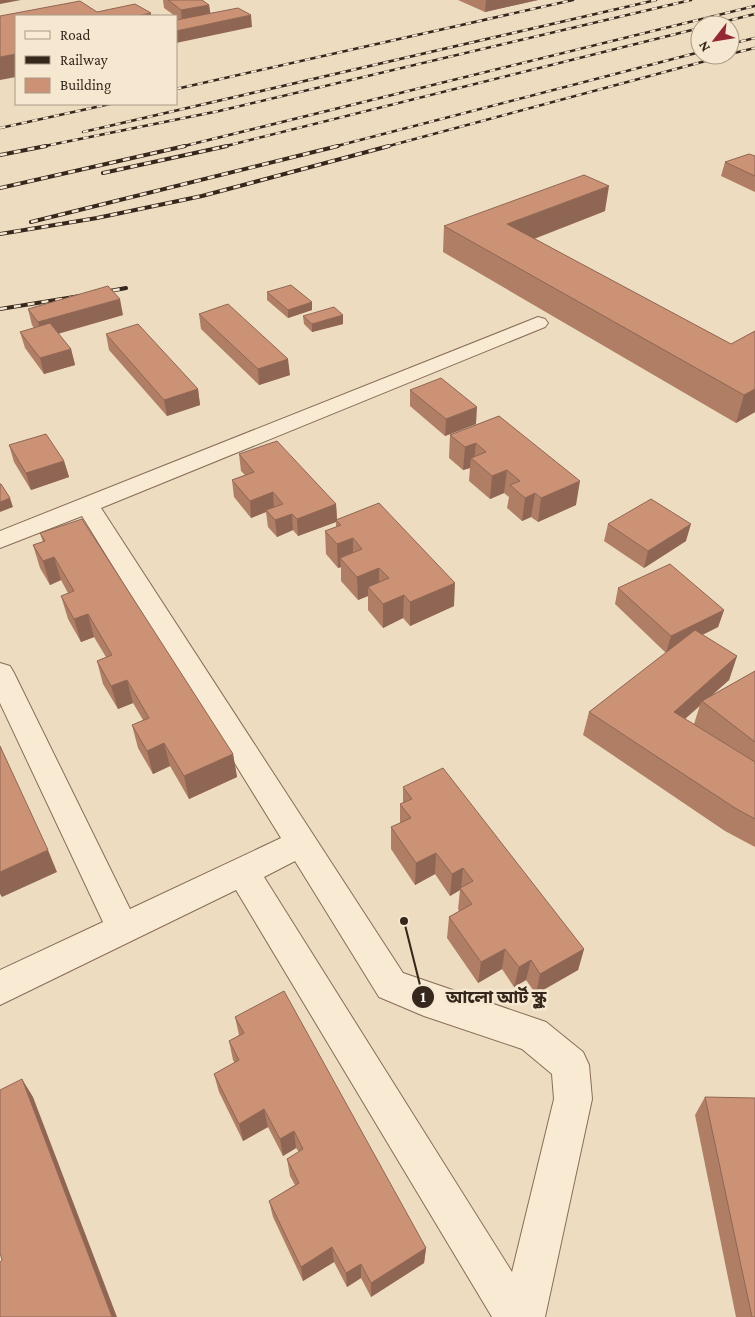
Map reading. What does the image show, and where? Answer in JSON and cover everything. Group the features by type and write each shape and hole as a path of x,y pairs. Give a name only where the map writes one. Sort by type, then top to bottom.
{"street":[{"path":"0,540 538,323"},
{"path":"87,505 391,984 424,999 533,1035 570,1066 573,1099 523,1317"},
{"path":"0,673 123,929"},
{"path":"0,988 302,843"},
{"path":"242,872 516,1317"}],"building":[{"path":"168,0 202,0 209,5 181,10"},
{"path":"80,1 97,12 135,4 151,13 141,15 15,15 15,54 0,57 0,16"},
{"path":"238,8 251,15 178,31 178,20"},
{"path":"749,154 755,156 755,176 725,162"},
{"path":"584,175 609,186 507,224 731,344 755,331 755,389 744,395 444,226"},
{"path":"291,285 312,302 288,310 267,292"},
{"path":"108,286 120,299 38,322 28,309"},
{"path":"228,304 288,359 258,369 199,314"},
{"path":"334,307 343,315 312,324 303,316"},
{"path":"50,323 71,349 40,358 20,332"},
{"path":"138,324 198,389 164,400 106,334"},
{"path":"441,378 477,407 446,419 410,390"},
{"path":"499,416 580,481 541,498 535,493 525,498 510,485 520,481 507,470 492,476 471,458 486,452 476,443 465,447 450,435"},
{"path":"46,434 64,461 26,473 9,445"},
{"path":"277,441 336,504 297,519 292,514 275,520 266,510 283,504 273,492 250,501 232,480 254,472 239,454"},
{"path":"0,484 10,498 0,502"},
{"path":"651,499 691,524 648,551 608,524"},
{"path":"379,503 455,583 410,602 404,595 383,604 368,587 389,578 379,568 357,577 340,558 362,549 353,538 337,544 325,531 341,525 336,520"},
{"path":"82,519 233,754 184,776 164,743 147,751 132,725 149,718 127,680 111,686 97,661 112,655 88,614 74,619 61,596 74,591 54,557 43,561 33,545 45,541 40,533"},
{"path":"670,564 724,610 671,636 618,588"},
{"path":"695,630 737,656 674,712 755,762 755,819 735,808 589,712"},
{"path":"755,671 755,742 702,701"},
{"path":"0,746 48,850 0,872"},
{"path":"443,768 584,949 540,974 531,960 519,967 505,949 481,962 449,917 472,904 460,888 473,881 463,868 452,874 436,853 416,863 391,827 411,818 400,804 412,799 403,787"},
{"path":"284,991 426,1248 371,1283 361,1264 346,1273 332,1247 301,1267 269,1201 299,1183 287,1159 303,1149 294,1131 280,1139 264,1109 239,1124 214,1074 239,1060 229,1041 244,1033 235,1017"},
{"path":"22,1079 112,1317 0,1317 0,1262 2,1260 0,1253 0,1090"},
{"path":"705,1097 755,1098 755,1317 752,1317"}],"railway":[{"path":"178,89 573,0"},
{"path":"83,132 656,0"},
{"path":"40,147 219,111 691,0"},
{"path":"180,147 755,6"},
{"path":"740,18 755,14"},
{"path":"222,147 690,30"},
{"path":"740,42 755,38"},
{"path":"740,52 755,48"},
{"path":"333,147 690,55"},
{"path":"385,147 691,65"},
{"path":"0,128 105,105"},
{"path":"0,155 46,146"},
{"path":"0,188 185,146"},
{"path":"103,173 227,146"},
{"path":"31,222 338,146"},
{"path":"0,234 97,218 202,196 389,146"},
{"path":"99,293 126,288"},
{"path":"0,309 80,296"}],"place":[{"name":"আলো আর্ট স্কুল","path":"404,921"}]}
